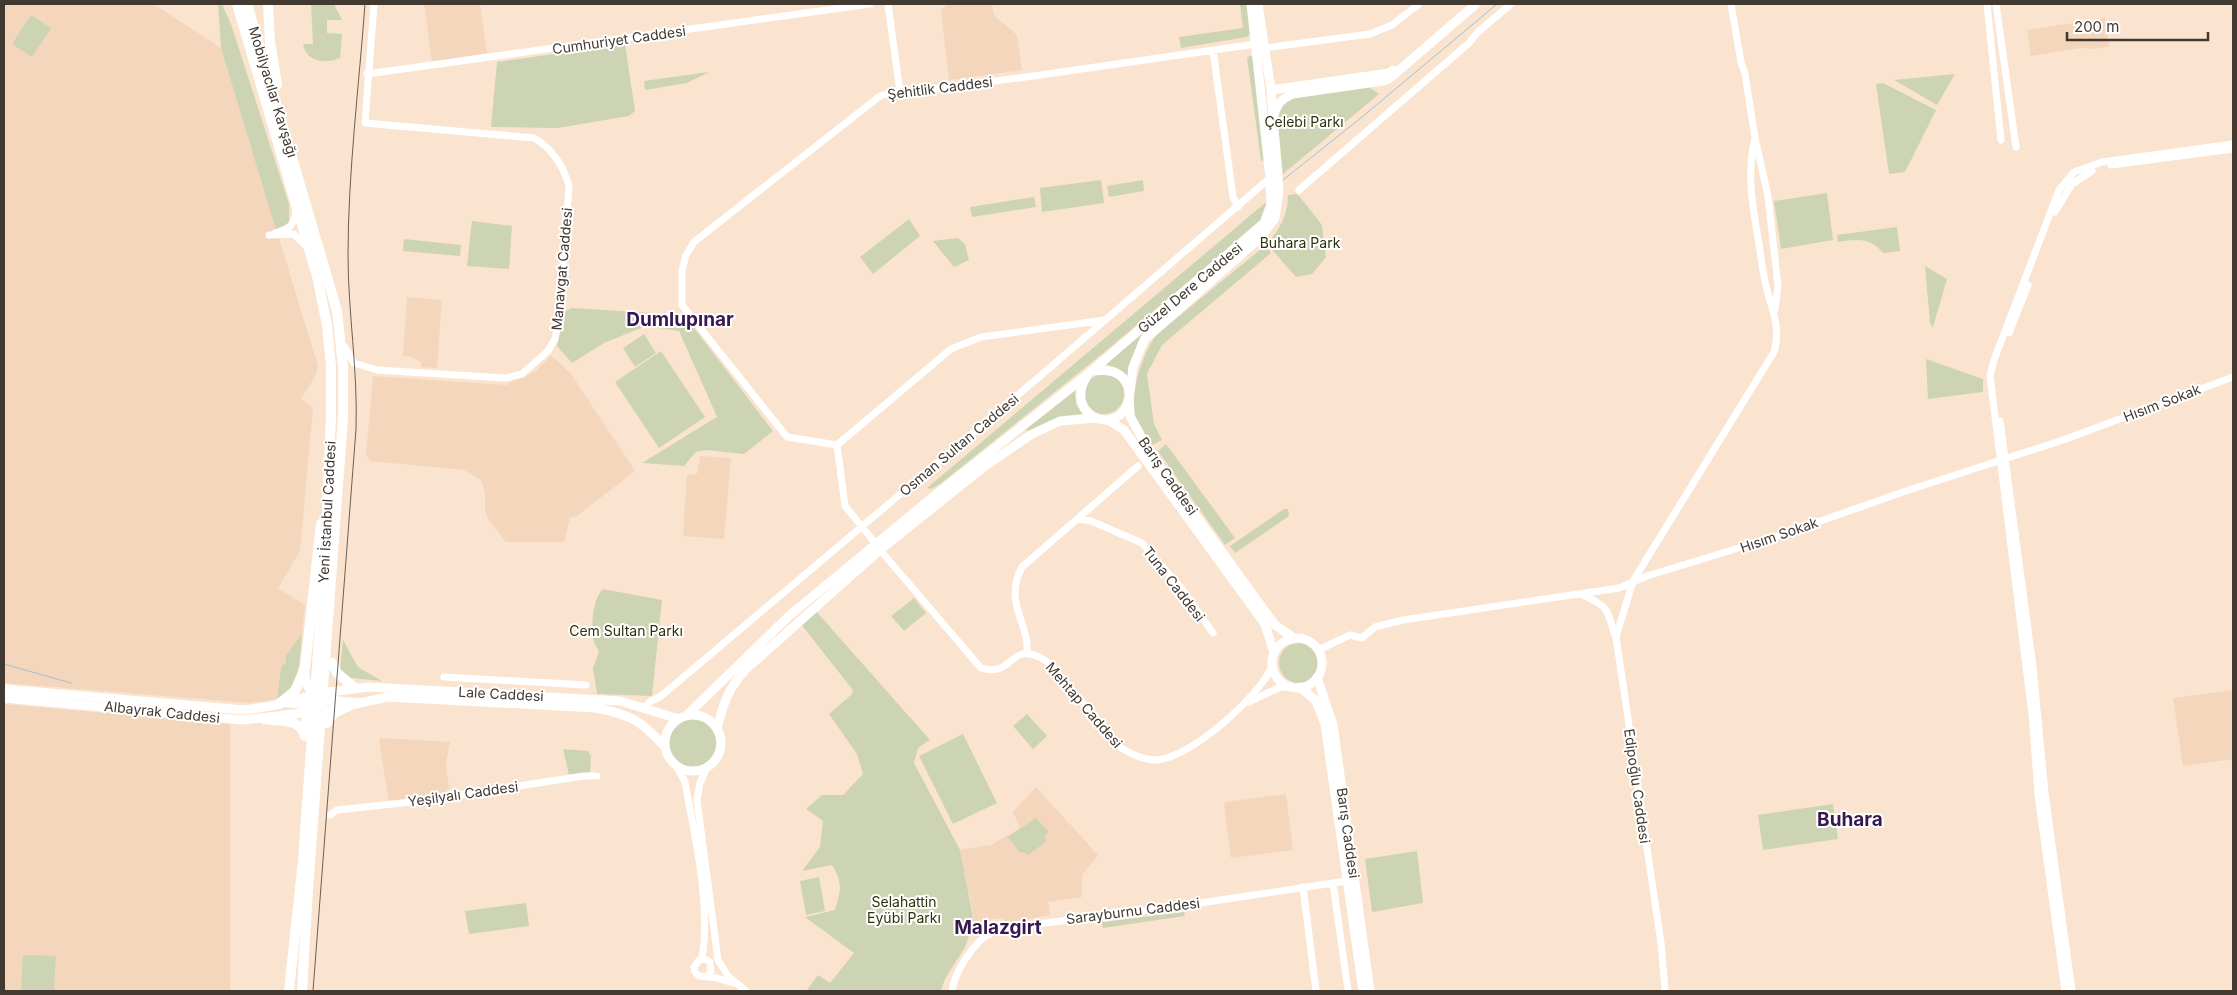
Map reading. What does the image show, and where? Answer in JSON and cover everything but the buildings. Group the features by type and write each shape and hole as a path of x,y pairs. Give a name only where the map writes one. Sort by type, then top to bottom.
{"highway":[{"name":"Mobilyacılar Kavşağı","path":"231,4 248,43"},
{"name":"Mobilyacılar Kavşağı","path":"236,4 248,43"},
{"name":"Mobilyacılar Kavşağı","path":"247,4 295,166"},
{"name":"Mobilyacılar Kavşağı","path":"268,4 273,64 292,132 295,166"},
{"name":"Yeni İstanbul Caddesi","path":"248,43 310,252 324,309 330,353 330,467 325,619"},
{"name":"Yeni İstanbul Caddesi","path":"290,991 310,811 344,403 342,340 337,311 295,166"},
{"path":"282,703 297,688 304,668 324,492 330,467"},
{"path":"298,914 296,894 307,709 322,695 332,666 341,531 337,490"},
{"path":"313,598 315,627 311,675 315,680 325,680 332,666"},
{"path":"332,666 337,673 355,688"},
{"path":"304,668 306,682 322,695 357,703"},
{"path":"282,703 320,711 326,708 322,695"},
{"path":"306,946 313,895 327,723 334,713 357,703"},
{"path":"320,711 327,723"},
{"path":"264,719 294,723 300,726 305,737"},
{"path":"305,737 310,727 317,725 322,728 326,738"},
{"name":"Yeni İstanbul Caddesi","path":"302,991 306,946 310,811"}],"main road":[{"name":"Güzel Dere Caddesi","path":"878,547 1089,373 1264,224 1271,204 1270,178 1257,45 1251,4"},
{"name":"Güzel Dere Caddesi","path":"1130,391 1133,367 1144,340 1260,238 1275,218 1279,192 1270,90 1257,45 1258,4"},
{"path":"1273,118 1276,107 1283,98 1294,94 1382,81 1390,78 1476,4"},
{"path":"1270,90 1389,73 1416,55"},
{"path":"682,718 700,716 712,723 717,729 720,737 718,754 707,767 691,771 676,765 671,760 665,747 668,731 789,616 985,466 1032,434 1060,421 1096,418 1108,420 1122,413 1129,401 1130,391 1127,384 1117,373 1110,370 1089,373 1080,390 1080,399 1083,407 1096,418"},
{"name":"Barış Caddesi","path":"1129,401 1130,416 1149,451 1276,625 1294,638"},
{"name":"Barış Caddesi","path":"1108,420 1124,430 1265,624 1274,653"},
{"path":"717,729 722,707 731,686 745,670 878,547"},
{"path":"1294,638 1308,640 1318,650 1322,664 1317,677 1296,687 1278,679 1272,666 1274,653 1282,643 1294,638"},
{"name":"Barış Caddesi","path":"1317,677 1333,725 1370,991"},
{"name":"Barış Caddesi","path":"1296,687 1316,701 1325,724 1363,991"},
{"path":"355,688 351,694 357,703"},
{"name":"Lale Caddesi","path":"4,689 235,710 259,709 355,688 443,691 620,701 682,718"},
{"path":"388,697 408,694 439,696 443,691"},
{"name":"Lale Caddesi","path":"320,711 388,697 596,708 620,713 634,720 649,730 665,747"},
{"name":"Albayrak Caddesi","path":"4,698 243,720 291,716 307,709"},
{"path":"282,703 295,707 295,712 291,716"}],"street":[{"path":"367,74 374,4"},
{"name":"Cumhuriyet Caddesi","path":"367,74 870,4"},
{"path":"888,4 900,92"},
{"name":"Şehitlik Caddesi","path":"837,446 787,437 682,305 682,271 686,255 694,242 880,96 1213,50 1370,34 1392,25 1418,4"},
{"path":"1299,190 1469,43 1478,32 1511,4"},
{"path":"1987,4 2001,140"},
{"path":"1996,4 2016,147"},
{"path":"1732,6 1755,138 1768,196 1778,286 1774,311"},
{"path":"1213,50 1233,198 1238,207"},
{"name":"Manavgat Caddesi","path":"342,340 352,361 377,370 505,378 522,374 548,351 555,339 560,312 569,186 564,169 547,146 534,138 513,134 365,123 367,74"},
{"path":"1755,138 1751,155 1751,198 1767,289 1774,311"},
{"path":"2072,991 2045,793 2039,714 1990,376 1994,360 2060,190 2074,172 2102,162 2233,144"},
{"path":"2065,991 2038,794 2032,715 2002,460 1995,382 1997,366 2046,236 2065,193 2077,178 2100,167 2233,148"},
{"name":"Osman Sultan Caddesi","path":"644,708 651,701 660,697 862,527 1270,178"},
{"path":"296,208 295,221 290,228 269,235 294,234 310,252"},
{"name":"Edipoğlu Caddesi","path":"1667,991 1616,637 1633,581 1774,352 1778,338 1774,311"},
{"path":"1106,320 981,337 951,349 837,446 845,506 981,668 990,671 1000,669 1026,652 1026,642 1016,603 1015,587 1020,571 1138,466"},
{"name":"Hısım Sokak","path":"1318,650 1350,635 1362,638 1375,627 1403,620 1619,588 1633,581 1778,536 1894,494 2096,429 2233,377"},
{"name":"Tuna Caddesi","path":"1076,520 1091,520 1142,543 1182,589 1213,633"},
{"path":"1582,594 1603,604 1607,609 1616,637"},
{"name":"Mehtap Caddesi","path":"1026,652 1035,653 1049,663 1121,748 1137,757 1155,760 1181,753 1242,706"},
{"path":"1242,706 1267,678 1272,666"},
{"name":"Lale Caddesi","path":"444,677 586,685"},
{"path":"1242,706 1278,688 1296,687"},
{"path":"676,765 685,782 705,912 706,935 702,959 694,964 694,972 699,976 707,976 736,984"},
{"path":"707,767 700,783 697,800 718,960 728,976 746,991"},
{"name":"Yeşilyalı Caddesi","path":"330,815 337,810 420,801 584,776 597,776"},
{"name":"Sarayburnu Caddesi","path":"952,991 958,970 977,945 990,933 1016,926 1187,905 1348,880"},
{"name":"Barış Caddesi","path":"1334,883 1348,991"},
{"path":"1303,887 1316,991"},
{"path":"702,959 710,962 712,968"},
{"path":"707,976 718,960"}],"shaded area":[{"path":"4,4 154,4 221,48 318,366 316,375 301,399 313,407 300,551 278,588 305,605 302,634 286,655 286,662 281,667 277,699 249,703 4,683"},
{"path":"424,4 480,4 487,53 432,62"},
{"path":"992,4 994,15 1017,35 1022,70 949,80 941,10 947,5"},
{"path":"2105,18 2109,47 2081,48 2031,56 2027,30"},
{"path":"407,297 442,300 437,368 421,367 421,362 412,357 403,356"},
{"path":"551,355 572,375 635,471 577,516 570,518 564,542 506,542 488,519 485,511 485,492 481,480 464,470 370,461 366,454 373,376 506,385 536,371"},
{"path":"700,456 731,458 724,539 683,536 687,475 697,474"},
{"path":"2233,690 2233,759 2183,766 2173,698"},
{"path":"4,704 230,724 230,991 4,991"},
{"path":"381,738 450,742 446,764 449,789 446,792 389,802 379,740"},
{"path":"1036,787 1098,855 1082,875 1082,897 1048,902 1050,915 1009,923 1001,918 975,922 960,850 991,845 1020,828 1013,812"},
{"path":"1286,794 1293,850 1231,858 1224,805 1226,802"}],"green space":[{"path":"218,4 222,4 231,24 289,204 289,220 292,225 276,230 221,48"},
{"path":"311,4 334,4 342,20 327,20 327,33 342,34 340,58 329,61 317,60 308,55 305,50 303,44 313,44"},
{"path":"1240,4 1247,4 1251,33 1247,37 1181,48 1179,37 1243,28"},
{"path":"31,15 51,28 32,57 12,44"},
{"path":"625,44 635,111 629,116 558,128 491,127 497,62"},
{"path":"1255,55 1266,160 1261,161 1247,57"},
{"path":"709,72 687,83 645,90 644,81"},
{"path":"1955,74 1937,105 1894,80"},
{"path":"1883,83 1936,110 1905,172 1889,174 1876,84"},
{"name":"Çelebi Parkı","path":"1369,87 1379,94 1283,174 1277,115 1284,104 1290,98"},
{"path":"1101,180 1104,203 1042,212 1040,188"},
{"path":"1143,180 1144,191 1109,197 1107,186"},
{"path":"1827,193 1833,240 1781,249 1774,201"},
{"name":"Buhara Park","path":"1296,194 1322,225 1326,257 1312,274 1296,277 1267,244 1276,233 1282,221 1287,209 1288,195"},
{"path":"1034,197 1036,207 972,217 970,207"},
{"path":"1265,203 1268,206 1261,221 1102,354 940,484 931,489 927,488"},
{"path":"909,219 920,236 873,274 860,257"},
{"path":"472,221 512,226 509,269 467,266"},
{"path":"1897,227 1900,251 1883,253 1873,244 1863,240 1838,242 1837,235"},
{"path":"958,238 965,244 969,260 954,267 933,241"},
{"path":"404,239 461,245 460,256 403,251"},
{"path":"1266,245 1271,253 1162,345 1147,374 1154,424 1162,440 1152,445 1142,434 1136,421 1134,407 1138,376 1149,347 1156,335"},
{"path":"1925,266 1947,279 1933,327 1930,323"},
{"path":"572,308 684,315 773,431 744,454 706,450 696,452 684,466 642,463 717,417 679,331 646,326 604,343 572,363 557,346 564,312"},
{"path":"1143,331 1127,378 1117,368 1105,364"},
{"path":"644,334 656,353 635,367 623,348"},
{"path":"661,351 705,417 659,448 615,382"},
{"path":"1926,359 1983,379 1983,392 1928,399"},
{"path":"1108,374 1115,377 1121,383 1124,394 1123,402 1115,411 1108,414 1100,414 1093,411 1085,402 1084,390 1087,383 1096,375"},
{"path":"1075,391 1076,404 1082,414 1064,416 1030,431 1025,430"},
{"path":"1166,444 1235,538 1225,545 1158,451"},
{"path":"1284,509 1288,509 1289,516 1235,553 1230,546"},
{"name":"Cem Sultan Parkı","path":"603,589 662,600 652,696 597,694 593,668 599,652 594,643 592,632 595,605"},
{"path":"914,598 926,613 904,631 891,616"},
{"name":"Selahattin Eyübi Parkı","path":"815,610 930,740 918,748 914,763 960,850 974,922 965,947 945,979 941,990 806,991 818,975 830,983 854,953 805,917 835,910 840,887 838,877 832,865 802,871 820,847 823,821 806,809 822,795 843,795 863,774 857,754 829,714 851,695 853,690 800,623"},
{"path":"302,634 300,662 295,680 291,688 277,699 281,667 286,662 286,655"},
{"path":"343,640 358,667 382,681 351,678 340,671"},
{"path":"1299,643 1313,649 1319,663 1313,677 1299,683 1285,677 1279,663 1285,649"},
{"path":"1027,714 1047,736 1033,749 1013,726"},
{"path":"692,719 701,721 709,726 714,734 716,743 714,752 709,760 701,765 692,767 683,765 675,760 670,752 668,743 670,734 675,726 683,721"},
{"path":"963,734 997,803 953,824 919,756"},
{"path":"563,749 588,751 591,756 590,773 569,775"},
{"path":"1833,804 1838,839 1763,850 1758,815"},
{"path":"1036,818 1049,832 1044,836 1047,841 1028,855 1023,852 1020,853 1008,837"},
{"path":"1417,851 1423,903 1372,912 1365,859"},
{"path":"819,877 825,911 806,915 800,881"},
{"path":"526,903 529,926 469,934 465,911"},
{"path":"1184,912 1185,916 1103,928 1102,922"},
{"path":"23,955 56,956 54,991 21,991"}],"waterway":[{"path":"1283,180 1362,117 1497,4"},
{"path":"4,664 71,683"}],"tram line":[{"path":"313,991 356,429 356,385 348,277 348,224 365,4"}],"district":[{"name":"Dumlupınar","path":"680,319"},
{"name":"Buhara","path":"1850,819"},
{"name":"Malazgirt","path":"998,927"}]}
